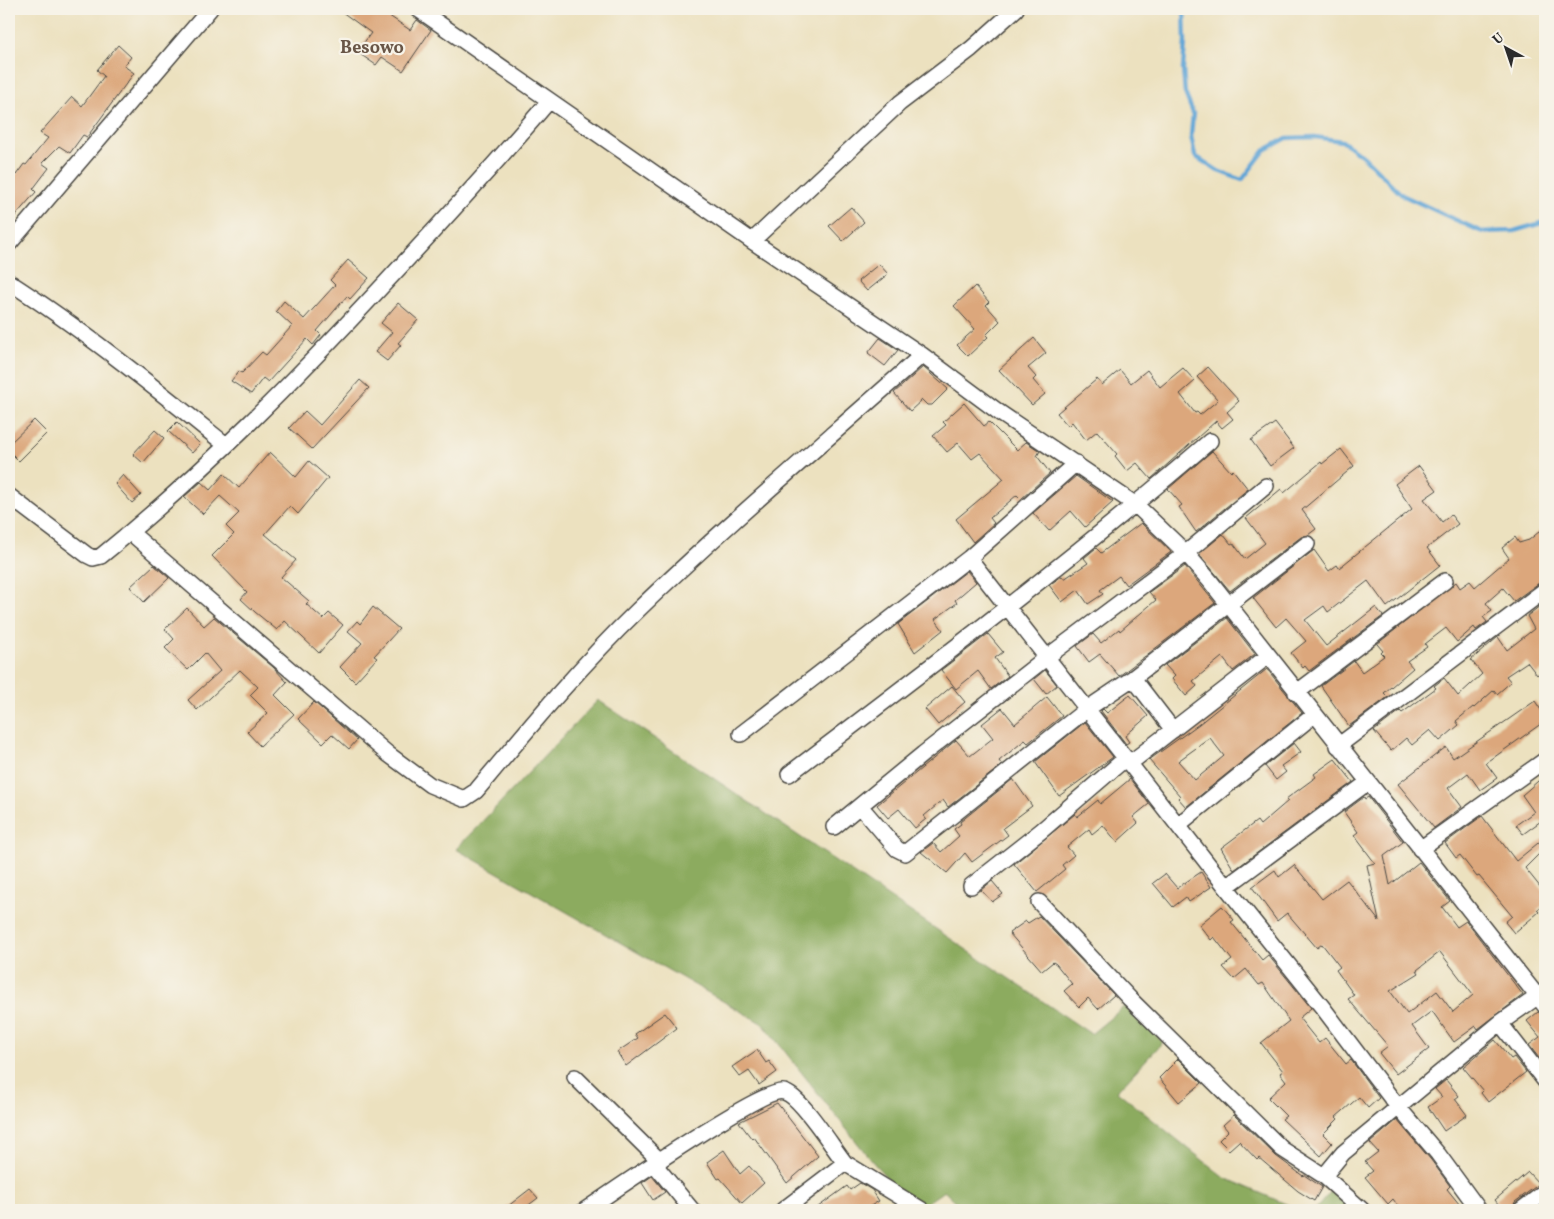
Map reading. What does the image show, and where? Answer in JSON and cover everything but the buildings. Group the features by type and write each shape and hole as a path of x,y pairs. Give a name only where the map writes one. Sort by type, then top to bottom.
{"street":[{"path":"9,244 210,9"},
{"path":"418,9 752,241 922,355 1000,413 1136,505 1186,553 1367,783 1543,998 1500,1023 1343,1153 1324,1176"},
{"path":"752,241 900,103 971,49 1016,9"},
{"path":"9,496 91,557 100,556 130,532 226,445 310,364 489,171 549,101"},
{"path":"9,282 51,309 125,364 226,445"},
{"path":"130,532 388,754 430,785 464,799 476,790 555,696 637,611 716,537 922,355"},
{"path":"789,774 970,637 1136,505 1210,441"},
{"path":"741,734 969,558 1076,463"},
{"path":"834,828 1047,657 1186,553 1266,486"},
{"path":"860,806 897,849 905,853 1088,709 1133,678 1307,544"},
{"path":"969,558 1226,887 1324,1008 1398,1107 1438,1154 1479,1210"},
{"path":"1296,693 1445,581"},
{"path":"1338,746 1545,590"},
{"path":"971,886 1128,760 1173,730 1268,656"},
{"path":"1133,678 1173,730"},
{"path":"1178,825 1314,715"},
{"path":"1420,849 1545,760"},
{"path":"1226,887 1367,783"},
{"path":"1039,902 1130,999 1282,1149 1324,1176 1362,1210"},
{"path":"1500,1023 1545,1081"},
{"path":"575,1077 658,1163 692,1210"},
{"path":"585,1210 740,1109 780,1091 789,1094 800,1102 845,1163 922,1210"},
{"path":"783,1210 845,1163"},
{"path":"1522,1210 1545,1192"}],"green space":[{"path":"598,700 1091,1034 1125,1006 1163,1042 1117,1091 1225,1178 1300,1210 964,1210 944,1191 916,1210 871,1160 763,1024 456,849"},
{"path":"1332,1190 1353,1210 1315,1210"}],"waterway":[{"path":"1184,9 1185,42 1183,69 1185,93 1193,113 1191,136 1195,156 1218,171 1242,180 1265,150 1287,138 1315,137 1342,141 1364,157 1402,195 1482,232 1514,231 1545,222"}],"district":[{"name":"Besowo","path":"372,47"}]}
